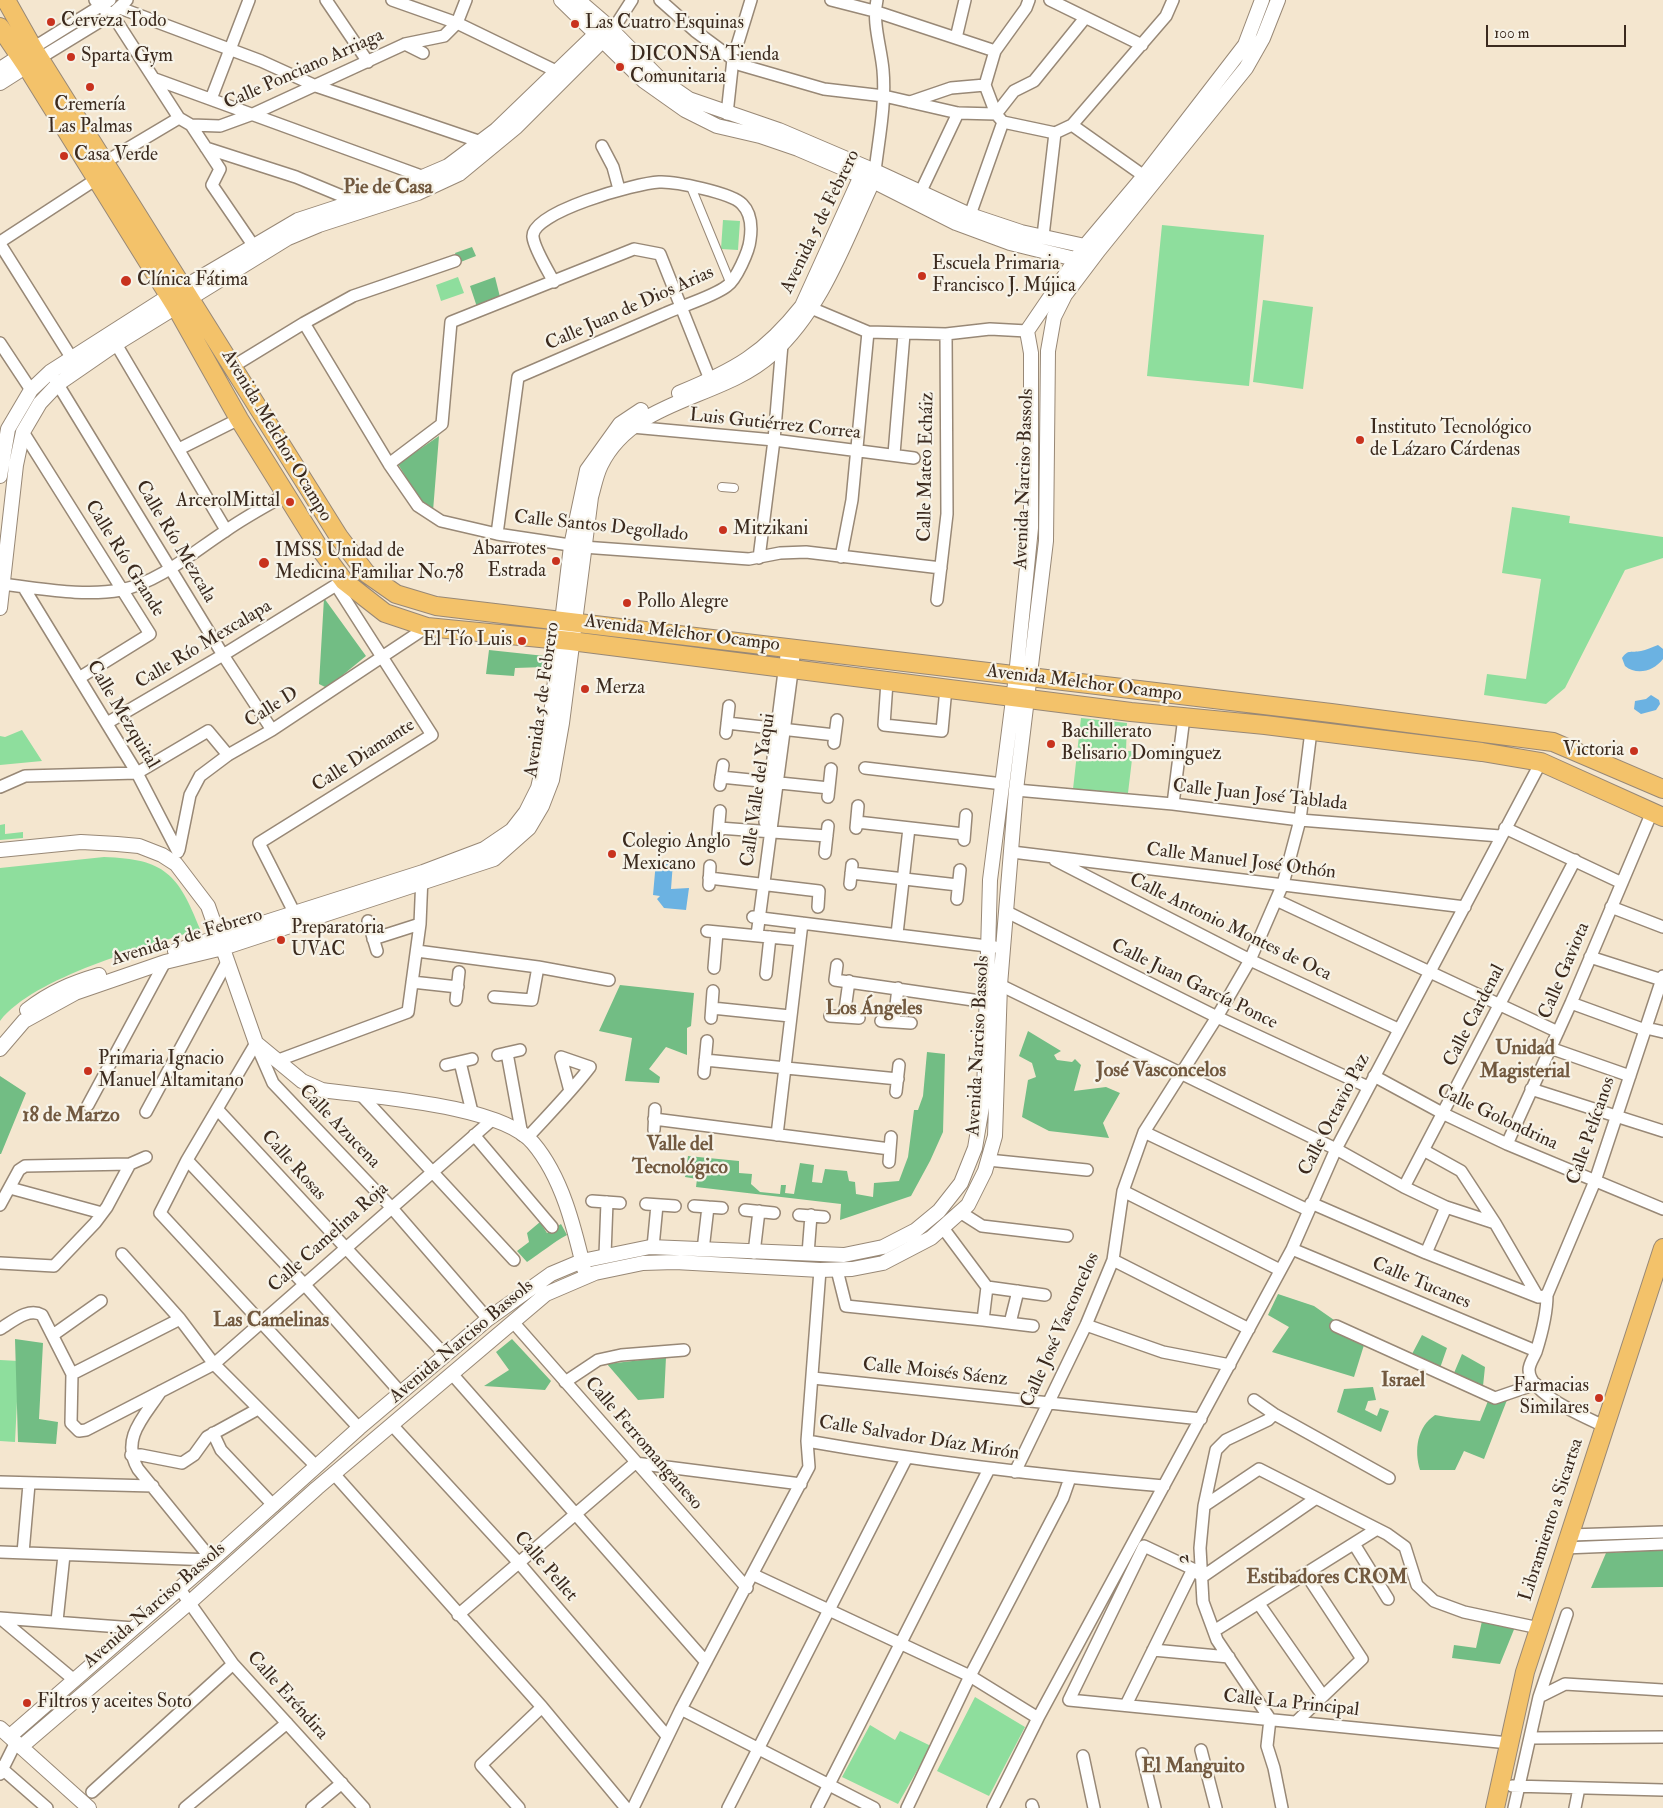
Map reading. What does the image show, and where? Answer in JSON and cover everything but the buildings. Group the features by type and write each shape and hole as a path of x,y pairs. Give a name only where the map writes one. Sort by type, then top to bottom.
{"main road":[{"name":"Avenida Melchor Ocampo","path":"6,0 30,57 96,180 232,368 339,537 366,574 396,594 436,606 567,632 788,668 888,682 1482,752 1541,762 1658,815"},
{"name":"Avenida Melchor Ocampo","path":"0,27 30,57 105,162 179,297 239,419 340,583 385,613 427,626 567,632 791,649 1553,742 1663,789"},
{"path":"1265,725 1268,706"},
{"name":"Libramiento a Sicartsa","path":"1495,1808 1527,1663 1663,1248"}],"street":[{"path":"0,83 97,3 110,0"},
{"path":"211,99 249,0"},
{"path":"326,0 368,62"},
{"path":"392,0 456,23 556,71"},
{"path":"456,23 466,0"},
{"path":"561,0 604,33"},
{"path":"578,0 604,33 661,94 684,110 717,126 760,136 921,191 970,215 1099,250"},
{"path":"0,608 1,584 16,465 24,432 54,378 71,357 116,329 288,238 319,225 418,193 459,174 516,127 621,15 632,0"},
{"path":"660,0 695,31 735,54 741,65 824,89 884,96 958,113 999,118 1055,133 1072,125 1166,16 1173,0"},
{"path":"727,114 735,54 751,0"},
{"path":"831,0 876,6 956,38 995,51"},
{"path":"956,38 965,0"},
{"path":"999,118 985,85 995,51 1026,8 1029,0"},
{"path":"1050,0 1142,45"},
{"path":"811,308 868,332 946,334 990,329 1026,331 1085,246 1144,176 1245,45 1262,0 1278,3"},
{"name":"Calle Ponciano Arriaga","path":"97,3 120,7 155,79 179,118 191,125 220,126 253,114 405,44 444,36 456,23"},
{"name":"Avenida Narciso Bassols","path":"1022,677 1046,541 1048,351 1054,318 1065,295 1099,250 1246,68 1264,38 1278,3"},
{"name":"Avenida 5 de Febrero","path":"0,1036 28,1009 66,985 223,949 422,877 484,849 512,830 526,812 538,788 547,748 567,632 587,470 620,424 645,407 738,378 771,355 811,308 839,255 877,149 884,96 876,6"},
{"path":"0,69 30,57 120,7 316,86 481,142"},
{"path":"970,215 999,118 1014,91 1034,80 1085,18"},
{"path":"0,476 2,443 31,390 116,344 253,245 298,220 424,177 448,166 481,142 556,71 604,33"},
{"path":"405,44 423,53"},
{"path":"634,63 689,99 727,114 779,130 868,174 956,222 1010,243 1090,264"},
{"path":"155,79 424,177"},
{"path":"910,102 951,88 985,85"},
{"path":"921,191 958,113"},
{"path":"105,162 179,118"},
{"path":"191,125 220,169 212,185 253,245"},
{"path":"1072,125 1144,176"},
{"path":"1043,236 1055,133"},
{"path":"602,146 613,167 620,189"},
{"path":"206,148 296,177 354,201"},
{"name":"Avenida 5 de Febrero","path":"577,546 598,471 612,450 632,428 654,412 711,385 760,352 778,336 802,306 868,174"},
{"path":"71,357 0,243 96,180"},
{"name":"Calle Juan de Dios Arias","path":"497,534 518,377 728,286 747,253 752,225 748,212 742,203 729,197 691,187 661,182 620,189 541,221 535,227 533,238 554,282"},
{"path":"691,187 730,282"},
{"path":"389,464 442,424 451,322 634,249 660,254 711,385"},
{"path":"232,368 304,323 353,296 455,261"},
{"name":"Calle Santos Degollado","path":"304,323 389,464 418,506 436,518 497,534 577,546 759,558 780,553 806,552 941,568"},
{"path":"116,329 116,344 226,530"},
{"name":"Avenida Narciso Bassols","path":"12,1738 189,1603 334,1474 546,1294 586,1277 643,1263 675,1262 852,1270 882,1263 931,1238 968,1205 988,1160 995,1136 992,1045 986,1002 990,880 1010,787 1022,677 1031,528 1031,353 1026,331"},
{"path":"842,557 852,500 868,332"},
{"path":"894,454 904,334"},
{"name":"Calle Mateo Echáiz","path":"937,600 947,514 946,334"},
{"path":"0,344 31,390"},
{"path":"759,558 774,440 782,344"},
{"name":"Calle Río Mezcala","path":"54,378 272,730"},
{"path":"1031,379 1047,379"},
{"path":"179,449 239,419"},
{"name":"Luis Gutiérrez Correa","path":"632,428 774,440 914,458"},
{"name":"Calle Río Grande","path":"24,432 150,634 79,678"},
{"path":"722,487 734,488"},
{"path":"1,584 24,588 94,593 122,590 141,584 171,568 226,530 286,494"},
{"name":"Calle Río Mexcalapa","path":"107,722 224,655 340,583"},
{"name":"Calle Diamante","path":"294,912 259,843 432,735 381,659 340,583"},
{"name":"Calle Mezquital","path":"24,588 107,722 179,850"},
{"name":"Calle D","path":"179,850 190,795 200,776 228,755 272,730 381,659 427,626"},
{"name":"Calle Valle del Yaqui","path":"754,935 791,649"},
{"path":"888,682 884,726 942,731 946,688"},
{"path":"729,706 726,728 780,729 835,739 837,720"},
{"path":"1172,804 1184,717"},
{"path":"0,787 25,776 137,773 208,731 228,755"},
{"name":"Calle José Vasconcelos","path":"1015,1472 1086,1325 1113,1260 1122,1191 1144,1132 1217,1018 1250,960 1283,884 1300,820 1311,731"},
{"name":"Calle Octavio Paz","path":"993,1808 1038,1718 1202,1419 1292,1249 1336,1149 1429,970 1465,907 1541,762"},
{"path":"723,765 721,781 774,782 828,792 831,769"},
{"name":"Calle Juan José Tablada","path":"864,768 1010,787 1300,820 1503,832 1575,860 1622,883"},
{"name":"Avenida Narciso Bassols","path":"12,1738 73,1679 274,1506 359,1428 488,1319 551,1274 582,1261 653,1247 754,1253 844,1255 883,1247 916,1230 939,1211 961,1183 974,1148 984,1095 1000,985 1007,912 1012,852 1010,787"},
{"path":"858,806 856,825 909,828 964,838 966,815"},
{"path":"720,811 718,831 828,831 825,853"},
{"name":"Calle Gaviota","path":"1507,1144 1571,1003 1622,883 1658,815"},
{"path":"897,934 909,828"},
{"path":"0,850 81,842 117,844 139,846 162,855 176,864 208,906 256,1043 302,1081 322,1090 472,1112 493,1118 525,1136 547,1162 561,1190 586,1277"},
{"path":"176,864 179,850"},
{"name":"Calle Manuel José Othón","path":"1012,852 1465,907"},
{"name":"Calle Antonio Montes de Oca","path":"1048,856 1250,960 1398,1029"},
{"name":"Calle Cardenal","path":"1404,1187 1444,1114 1575,860"},
{"path":"710,866 709,882 761,883 819,891 818,907"},
{"path":"957,899 960,870"},
{"path":"851,874 958,885"},
{"path":"276,1061 408,1012 420,924 422,877"},
{"name":"Avenida 5 de Febrero","path":"0,1049 14,1030 36,1012 75,993 165,962 223,949 294,912 422,877"},
{"path":"1276,900 1558,1032"},
{"path":"1611,907 1663,927"},
{"name":"Calle Juan García Ponce","path":"1007,912 1217,1018 1368,1088"},
{"path":"756,917 1003,948"},
{"path":"368,921 377,950"},
{"path":"777,1134 802,923"},
{"path":"373,939 420,924"},
{"path":"714,968 712,931 800,940"},
{"path":"766,974 770,937"},
{"path":"146,1112 223,949"},
{"path":"417,951 538,967 609,980"},
{"path":"1590,957 1662,978"},
{"path":"88,1105 165,962"},
{"path":"837,964 835,980 986,1002"},
{"path":"494,997 532,1000 538,967"},
{"path":"456,1000 459,972"},
{"name":"Calle Pelícanos","path":"1536,1384 1532,1379 1529,1369 1545,1322 1542,1296 1595,1181 1662,978"},
{"path":"844,1017 849,981"},
{"path":"412,982 458,987"},
{"path":"1000,985 1336,1149 1404,1187 1446,1207 1495,1223"},
{"path":"894,1022 898,988"},
{"path":"713,991 711,1013 790,1016"},
{"path":"1571,1003 1646,1029 1663,1032"},
{"path":"830,1016 859,1018"},
{"path":"881,1021 911,1023"},
{"path":"704,1073 707,1041"},
{"path":"256,1043 187,1160 160,1213 359,1428"},
{"name":"Calle Azucena","path":"256,1043 273,1083 391,1207 488,1319"},
{"path":"1550,1048 1630,1076"},
{"path":"520,1050 502,1054 525,1136"},
{"path":"446,1065 472,1059"},
{"path":"705,1060 785,1066 898,1079"},
{"path":"460,1062 472,1112"},
{"path":"896,1092 899,1065"},
{"name":"Calle Golondrina","path":"1374,1076 1444,1114 1507,1144 1663,1209"},
{"path":"1531,1089 1663,1131"},
{"path":"525,1136 570,1091"},
{"path":"362,1096 514,1260"},
{"name":"Calle Rosas","path":"218,1110 445,1355"},
{"name":"Calle Camelina Roja","path":"72,1374 71,1423 79,1430 86,1430 162,1389 214,1364 493,1118"},
{"path":"654,1120 777,1134 891,1143 889,1162"},
{"path":"1144,1132 1310,1207 1542,1296"},
{"path":"474,1135 552,1226"},
{"path":"1425,1150 1461,1171 1542,1296"},
{"path":"0,1205 24,1166 130,1164 146,1157"},
{"path":"187,1160 304,1284 401,1393"},
{"path":"988,1160 1087,1170"},
{"path":"0,1263 54,1266 102,1213 130,1164"},
{"path":"10,1188 102,1213"},
{"path":"1122,1191 1280,1270"},
{"path":"592,1201 620,1203"},
{"path":"605,1255 607,1202"},
{"path":"653,1247 652,1204 675,1206"},
{"path":"694,1206 722,1208"},
{"path":"703,1250 708,1207"},
{"path":"1426,1253 1446,1207"},
{"path":"745,1210 774,1213"},
{"path":"754,1253 759,1211"},
{"path":"960,1212 982,1226 1067,1236"},
{"path":"808,1254 805,1215 824,1217"},
{"path":"942,1228 987,1287 983,1320"},
{"name":"Calle Tucanes","path":"1292,1249 1536,1351"},
{"path":"122,1254 180,1319 214,1364 316,1466"},
{"path":"1113,1260 1249,1329"},
{"name":"Calle Salvador Díaz Mirón","path":"820,1270 807,1441 906,1459 1070,1478 1164,1486"},
{"path":"837,1270 846,1306 1033,1326"},
{"path":"987,1287 1045,1295"},
{"path":"1010,1323 1018,1291"},
{"path":"53,1335 101,1301"},
{"path":"0,1329 30,1312 36,1311 46,1320 72,1374 180,1319"},
{"name":"Calle Ferromanganeso","path":"514,1322 635,1463 747,1588"},
{"path":"1086,1325 1163,1352 1230,1365"},
{"path":"1336,1326 1495,1398 1536,1384 1545,1394 1604,1426"},
{"path":"565,1382 598,1360 621,1355 684,1350"},
{"path":"452,1374 706,1662"},
{"name":"Calle Moisés Sáenz","path":"813,1378 1202,1419"},
{"path":"162,1389 135,1430 132,1438 131,1455 138,1469 212,1560"},
{"path":"1254,1400 1274,1414 1389,1478"},
{"path":"131,1455 182,1462 194,1455 207,1436 258,1409"},
{"name":"2","path":"1270,1719 1214,1631 1203,1602 1200,1548 1204,1506 1216,1450 1226,1440 1268,1420 1274,1414"},
{"name":"Calle Pellet","path":"392,1425 519,1563 667,1736"},
{"path":"213,1433 221,1450 274,1506"},
{"path":"633,1808 667,1736 809,1468 807,1441"},
{"path":"728,1808 760,1749 906,1459"},
{"path":"458,1615 635,1463 801,1484"},
{"path":"817,1808 989,1469"},
{"path":"1204,1506 1259,1469 1377,1529 1405,1547 1417,1585 1434,1601 1464,1612 1539,1628"},
{"path":"334,1474 542,1707 626,1808"},
{"path":"906,1808 970,1676 1063,1498 1070,1478"},
{"path":"0,1482 153,1486"},
{"path":"23,1553 29,1484"},
{"path":"1126,1705 1193,1569 1202,1577 1315,1498"},
{"path":"1214,1631 1377,1529"},
{"path":"1567,1541 1663,1532"},
{"path":"1567,1541 1663,1544"},
{"path":"1354,1544 1388,1599"},
{"name":"Calle La Principal","path":"1193,1569 1144,1546 1069,1700 1509,1743"},
{"path":"0,1552 212,1560"},
{"path":"57,1621 64,1554"},
{"path":"1296,1722 1362,1659 1306,1574"},
{"path":"754,1575 970,1676 1038,1718"},
{"name":"Calle Eréndira","path":"179,1588 234,1664 364,1808"},
{"path":"1259,1604 1322,1696"},
{"path":"1514,1808 1547,1670 1554,1656 1566,1614"},
{"path":"0,1618 134,1628"},
{"path":"0,1618 73,1679"},
{"path":"1153,1650 1229,1657"},
{"path":"1527,1663 1547,1670"},
{"path":"92,1792 234,1664"},
{"path":"1540,1698 1565,1684 1663,1690"},
{"path":"519,1808 480,1765 542,1707"},
{"path":"681,1709 874,1808"},
{"path":"1270,1719 1267,1746 1274,1768 1282,1808"},
{"path":"185,1808 287,1723"},
{"path":"1531,1738 1663,1737"},
{"path":"47,1808 1,1770 12,1738 89,1808"},
{"path":"1201,1750 1216,1808"},
{"path":"1142,1754 1155,1808"},
{"path":"1083,1756 1094,1808"},
{"path":"312,1808 342,1783"},
{"path":"1500,1784 1518,1787 1663,1790"},
{"path":"1575,1808 1580,1788"}],"green space":[{"path":"723,220 740,221 738,250 721,249"},
{"path":"1162,225 1264,235 1249,386 1147,376"},
{"path":"472,247 476,256 458,263 455,253"},
{"path":"458,277 464,293 441,301 436,285"},
{"path":"495,277 500,297 477,307 470,286"},
{"path":"1263,300 1313,307 1303,389 1253,382"},
{"path":"439,436 433,511 419,499 398,464"},
{"path":"1512,507 1570,516 1569,523 1663,537 1663,558 1625,570 1565,688 1546,704 1484,695 1487,674 1526,679 1541,579 1502,573"},
{"path":"324,598 366,656 327,688 319,684"},
{"path":"489,650 545,656 545,667 515,668 514,676 486,674"},
{"path":"1081,718 1127,723 1126,751 1133,751 1128,793 1073,789"},
{"path":"22,730 42,761 0,765 0,736 5,737"},
{"path":"5,824 5,834 23,832 23,838 0,840 0,825"},
{"path":"104,857 142,861 167,873 184,895 200,929 92,965 64,977 38,990 16,1005 0,1021 0,868"},
{"path":"620,985 694,993 691,1026 687,1028 687,1055 666,1047 649,1069 660,1077 659,1083 625,1081 632,1038 599,1031"},
{"path":"1028,1031 1061,1051 1054,1055 1057,1060 1072,1062 1075,1059 1081,1065 1074,1091 1106,1087 1120,1093 1103,1123 1109,1138 1049,1131 1022,1117 1028,1080 1036,1077 1032,1063 1019,1056"},
{"path":"927,1052 945,1054 943,1132 911,1196 840,1220 841,1204 696,1187 697,1179 685,1177 688,1156 739,1161 739,1173 752,1174 751,1184 760,1192 780,1194 781,1185 786,1185 785,1193 794,1194 800,1163 814,1165 812,1182 822,1183 825,1169 847,1171 849,1181 855,1182 856,1194 873,1197 874,1183 899,1181 908,1157 914,1110 918,1110 923,1096"},
{"path":"0,1076 26,1093 1,1154 0,1154"},
{"path":"540,1222 547,1233 561,1224 567,1235 527,1262 517,1251 529,1242 527,1233"},
{"path":"1278,1294 1314,1306 1334,1320 1331,1329 1364,1345 1354,1377 1272,1352 1289,1327 1268,1315"},
{"path":"1422,1335 1447,1348 1440,1368 1412,1354"},
{"path":"15,1339 43,1343 39,1419 58,1422 56,1444 18,1442"},
{"path":"512,1339 551,1381 545,1390 484,1386 509,1370 496,1352"},
{"path":"1462,1354 1485,1367 1483,1386 1454,1373"},
{"path":"666,1357 664,1398 638,1400 607,1364"},
{"path":"0,1360 19,1361 15,1442 0,1441"},
{"path":"1373,1387 1376,1400 1368,1401 1365,1410 1377,1416 1380,1408 1389,1411 1381,1432 1337,1412 1344,1389"},
{"path":"1507,1400 1484,1459 1464,1451 1455,1470 1420,1470 1417,1455 1418,1440 1424,1426 1435,1415 1480,1421 1488,1401"},
{"path":"1663,1550 1663,1587 1591,1588 1606,1553"},
{"path":"1482,1621 1515,1627 1500,1664 1452,1658 1454,1645 1476,1648"},
{"path":"975,1697 1025,1727 989,1796 937,1771"},
{"path":"870,1725 895,1740 900,1731 931,1746 898,1804 842,1777"}],"water":[{"path":"1658,645 1663,649 1663,659 1655,667 1645,671 1635,671 1625,666 1622,658 1626,653 1643,651"},
{"path":"1651,695 1659,700 1660,704 1656,710 1641,714 1634,709 1635,701 1646,699"},
{"path":"656,861 673,862 671,889 689,888 686,910 664,908 657,899 660,896 653,895"}],"place":[{"name":"Cerveza Todo","path":"51,22"},
{"name":"Las Cuatro Esquinas","path":"575,24"},
{"name":"Sparta Gym","path":"71,57"},
{"name":"DICONSA Tienda Comunitaria","path":"620,67"},
{"name":"Cremería Las Palmas","path":"90,87"},
{"name":"Casa Verde","path":"64,156"},
{"name":"Escuela Primaria Francisco J. Mújica","path":"922,276"},
{"name":"Clínica Fátima","path":"126,281"},
{"name":"Instituto Tecnológico de Lázaro Cárdenas","path":"1360,440"},
{"name":"ArcerolMittal","path":"290,502"},
{"name":"Mitzikani","path":"723,530"},
{"name":"Abarrotes Estrada","path":"556,561"},
{"name":"IMSS Unidad de Medicina Familiar No.78","path":"264,563"},
{"name":"Pollo Alegre","path":"627,603"},
{"name":"El Tío Luis","path":"522,641"},
{"name":"Merza","path":"585,689"},
{"name":"Bachillerato Belisario Dominguez","path":"1051,744"},
{"name":"Victoria","path":"1634,751"},
{"name":"Colegio Anglo Mexicano","path":"612,854"},
{"name":"Preparatoria UVAC","path":"281,940"},
{"name":"Primaria Ignacio Manuel Altamitano","path":"88,1071"},
{"name":"Farmacias Similares","path":"1599,1398"},
{"name":"Filtros y aceites Soto","path":"27,1703"}],"district":[{"name":"Pie de Casa","path":"388,189"},
{"name":"Los Ángeles","path":"874,1010"},
{"name":"Unidad Magisterial","path":"1525,1062"},
{"name":"José Vasconcelos","path":"1161,1072"},
{"name":"18 de Marzo","path":"71,1117"},
{"name":"Valle del Tecnológico","path":"680,1158"},
{"name":"Las Camelinas","path":"271,1322"},
{"name":"Israel","path":"1403,1382"},
{"name":"Estibadores CROM","path":"1327,1579"},
{"name":"El Manguito","path":"1193,1768"}]}
